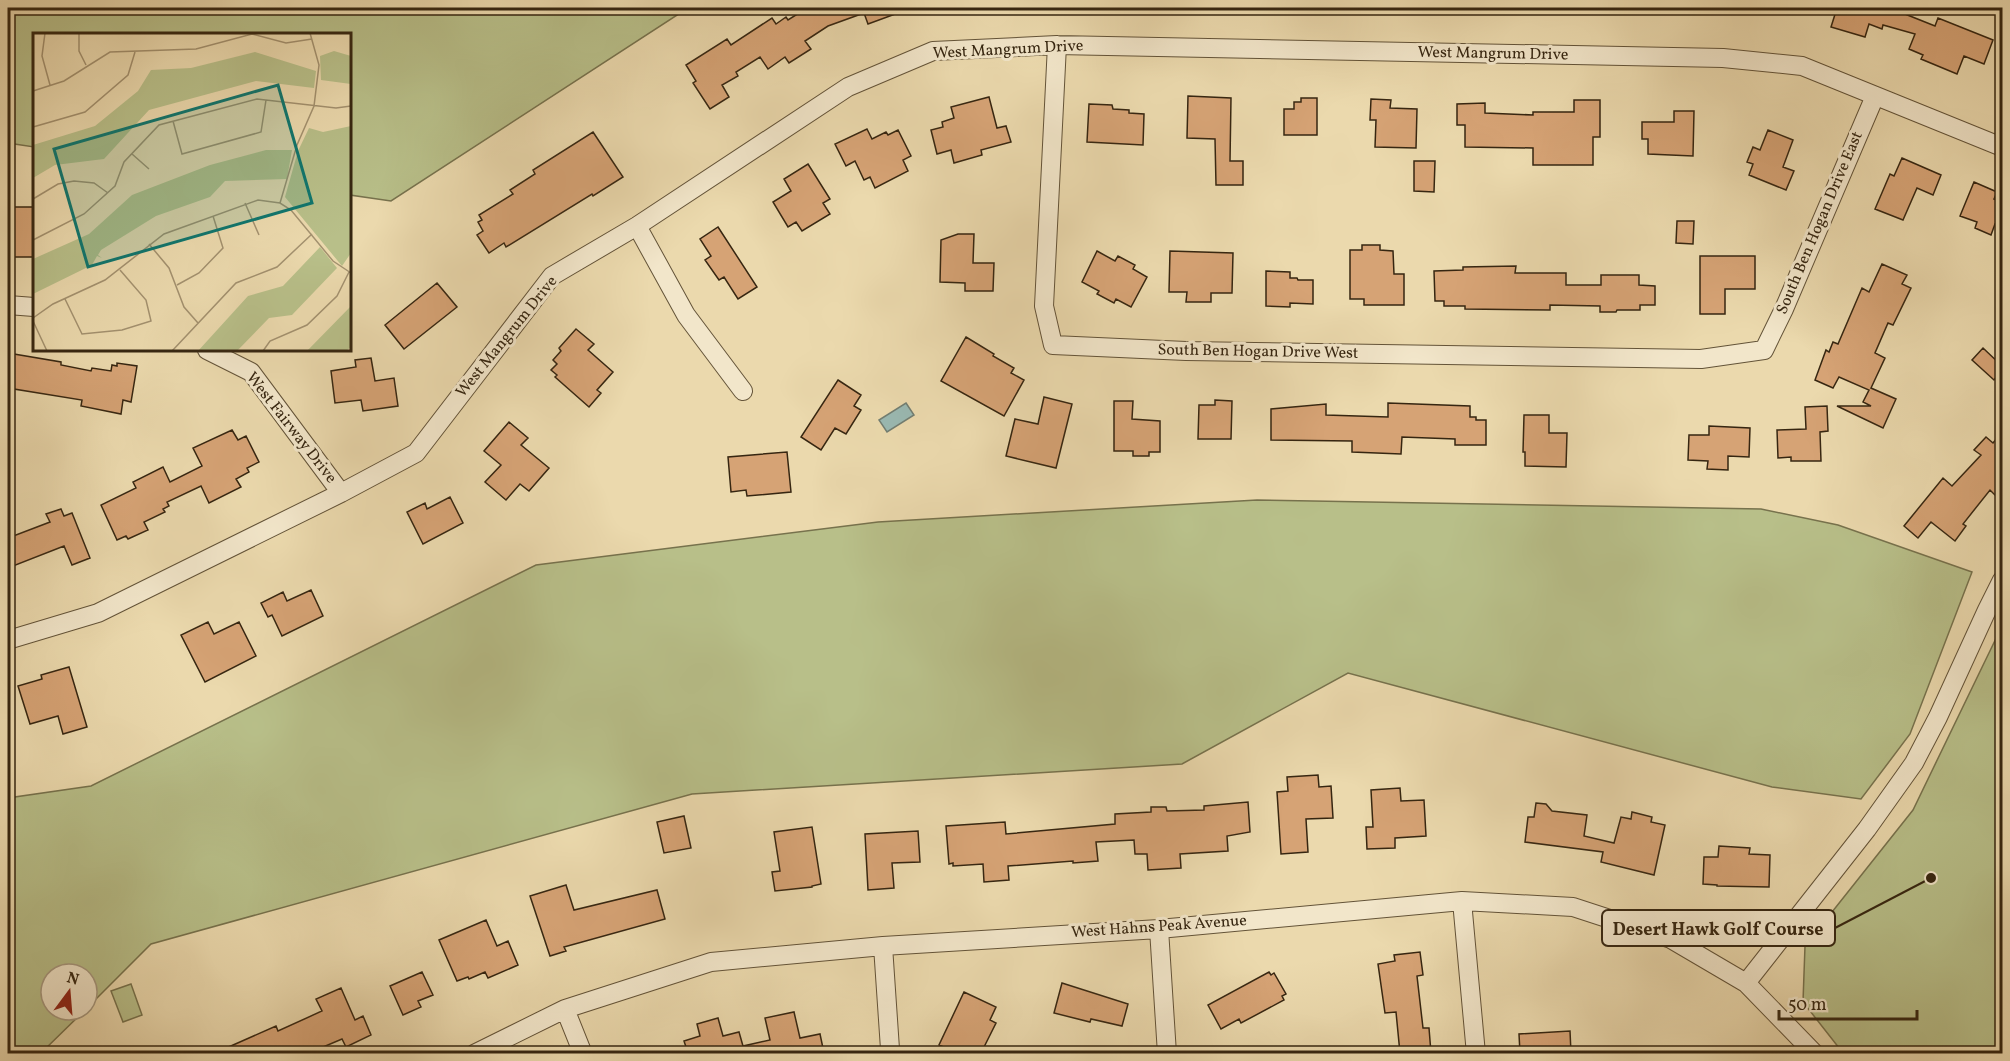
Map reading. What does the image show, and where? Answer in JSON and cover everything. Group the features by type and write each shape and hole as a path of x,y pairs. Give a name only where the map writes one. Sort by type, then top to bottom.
{"street":[{"name":"West Mangrum Drive","path":"8,640 98,613 416,453 552,276 637,226 848,87 933,51 1057,45 1723,58 1802,66 2002,147"},
{"name":"South Ben Hogan Drive West","path":"1057,45 1044,306 1053,345 1198,352 1701,359 1764,350"},
{"name":"South Ben Hogan Drive East","path":"1764,350 1784,309 1875,96"},
{"path":"637,226 686,315 743,391"},
{"path":"8,305 33,307"},
{"name":"West Fairway Drive","path":"209,351 251,372 341,492"},
{"path":"1746,983 1866,829 1914,763 2002,580"},
{"path":"1462,901 1476,1053"},
{"name":"West Hahns Peak Avenue","path":"474,1053 565,1009 711,962 883,946 1159,928 1462,901 1573,907 1671,939 1746,983 1815,1053"},
{"path":"1159,928 1167,1053"},
{"path":"883,946 890,1049"},
{"path":"565,1009 583,1053"}],"green space":[{"path":"8,8 688,8 391,201 351,195 351,33 33,33 33,147 8,143"},
{"path":"1257,500 1761,509 1838,525 1972,572 1910,734 1861,799 1772,787 1348,673 1182,764 692,794 151,944 99,996 99,962 39,962 39,1022 73,1022 41,1053 8,1053 8,798 91,786 536,565 878,522"},
{"path":"2002,626 2002,1053 1843,1053 1803,1002 1805,946 1913,810"},
{"path":"131,984 142,1015 123,1022 111,991"}],"water":[{"path":"906,403 914,415 887,432 879,420"}],"building":[{"path":"807,8 909,9 868,24 864,13 828,26 805,41 811,49 789,63 785,57 768,69 760,57 736,72 738,76 722,85 729,97 710,109 693,83 696,81 686,65 727,39 731,45 772,18 776,24 786,17 788,20"},
{"path":"1837,8 1902,8 1900,12 1935,26 1938,18 1993,40 1984,64 1964,56 1957,74 1921,59 1923,55 1909,49 1915,34 1883,25 1882,29 1869,24 1865,37 1831,27"},
{"path":"1188,96 1231,98 1230,161 1243,161 1243,185 1216,185 1215,139 1187,138"},
{"path":"989,97 997,128 1006,126 1011,142 981,150 982,155 954,163 951,150 937,154 931,130 943,127 942,122 954,118 951,107"},
{"path":"1301,98 1317,98 1317,135 1284,135 1284,109 1294,109 1294,102 1301,102"},
{"path":"1371,99 1391,100 1390,108 1417,109 1416,148 1375,147 1376,120 1370,120"},
{"path":"1574,100 1600,100 1600,137 1593,137 1593,165 1533,165 1533,148 1465,147 1465,125 1457,125 1457,104 1485,103 1485,113 1533,115 1533,112 1574,112"},
{"path":"1089,104 1112,105 1113,109 1144,114 1143,145 1087,142"},
{"path":"1674,111 1694,111 1693,156 1648,154 1648,139 1642,139 1642,122 1674,122"},
{"path":"867,129 872,139 886,132 888,135 898,130 911,156 903,160 908,171 875,188 870,177 864,180 855,161 846,166 835,144"},
{"path":"1768,130 1793,140 1783,167 1794,171 1786,190 1749,175 1753,164 1747,162 1753,147 1760,150"},
{"path":"593,132 623,177 506,247 504,243 489,253 477,235 483,231 478,222 482,220 479,215 513,194 510,190 535,174 533,170"},
{"path":"1902,158 1941,175 1933,195 1917,188 1903,220 1875,209 1890,174 1894,176"},
{"path":"1414,161 1435,161 1434,192 1414,191"},
{"path":"808,164 830,199 823,203 830,214 802,231 796,222 788,227 773,202 791,191 784,179"},
{"path":"1974,182 1997,192 1994,199 2002,202 2002,227 1995,224 1991,235 1975,228 1977,222 1960,216"},
{"path":"8,207 33,207 33,257 8,257"},
{"path":"1677,221 1694,221 1693,244 1676,243"},
{"path":"718,227 757,287 738,299 724,277 719,280 705,260 711,256 700,239"},
{"path":"958,234 974,234 973,263 994,263 993,291 965,291 965,283 940,282 941,240"},
{"path":"1362,245 1380,245 1380,250 1393,251 1394,274 1404,274 1404,305 1364,305 1364,299 1350,299 1350,250 1362,250"},
{"path":"1097,251 1115,261 1118,256 1135,265 1133,269 1147,277 1131,307 1116,299 1114,303 1097,294 1099,291 1082,282"},
{"path":"1170,251 1233,253 1232,293 1211,293 1211,302 1186,302 1187,292 1169,292"},
{"path":"1700,256 1755,256 1755,289 1725,289 1725,314 1700,314"},
{"path":"1882,264 1907,275 1902,284 1911,288 1893,325 1888,323 1875,353 1885,358 1871,388 1896,399 1883,428 1837,406 1871,406 1863,402 1869,390 1839,377 1833,388 1815,380 1826,350 1829,352 1833,342 1838,344 1862,288 1869,292"},
{"path":"1516,266 1515,273 1566,273 1566,285 1601,285 1601,275 1639,275 1639,285 1655,286 1655,305 1640,305 1640,310 1600,312 1600,306 1550,305 1550,310 1465,309 1465,306 1444,306 1444,301 1435,301 1434,271 1463,270 1463,267"},
{"path":"1266,271 1290,272 1290,278 1313,280 1313,304 1290,303 1290,307 1266,306"},
{"path":"437,283 457,307 404,349 385,325"},
{"path":"576,329 594,344 588,350 613,372 597,390 601,393 589,407 555,377 557,375 551,370 557,364 553,360 561,351 559,348"},
{"path":"966,337 1014,368 1011,373 1024,380 1004,416 941,381"},
{"path":"1983,348 2002,366 2002,370 1994,380 1972,360"},
{"path":"8,353 61,362 61,365 91,371 92,368 111,371 112,365 117,366 117,363 137,366 131,402 123,400 121,414 81,406 82,400 8,388"},
{"path":"371,358 375,381 394,378 398,406 363,411 361,400 335,403 331,371 356,367 355,360"},
{"path":"838,380 861,395 854,406 861,410 846,434 835,428 821,450 801,437"},
{"path":"1044,397 1072,404 1056,468 1006,456 1015,419 1038,424"},
{"path":"1215,400 1232,401 1231,439 1198,439 1199,405 1215,405"},
{"path":"1114,401 1133,401 1132,419 1160,421 1160,452 1149,452 1149,456 1133,456 1133,451 1114,451"},
{"path":"1388,403 1470,406 1470,417 1476,417 1476,420 1486,420 1486,445 1455,445 1455,439 1402,437 1401,454 1352,452 1352,441 1271,440 1271,409 1326,404 1326,415 1388,417"},
{"path":"1827,406 1828,431 1820,432 1821,461 1791,461 1791,457 1778,458 1777,430 1806,429 1805,407"},
{"path":"1524,415 1549,415 1549,433 1567,433 1566,467 1525,466"},
{"path":"509,422 528,438 521,445 549,468 529,491 520,484 506,500 485,482 501,465 484,451"},
{"path":"1709,426 1750,428 1749,457 1728,456 1728,470 1707,469 1708,461 1688,460 1689,435 1709,435"},
{"path":"232,430 238,440 246,436 259,462 247,468 249,472 236,479 241,487 209,503 201,486 167,502 169,506 163,509 165,512 144,522 148,530 128,539 126,536 117,540 101,505 136,488 133,482 163,467 170,482 202,466 193,448"},
{"path":"2002,432 2002,502 1990,490 1963,524 1966,526 1955,541 1931,522 1918,538 1904,526 1943,478 1952,486 1981,455 1974,450 1986,437 1993,443"},
{"path":"787,452 791,492 747,496 746,490 731,492 728,457"},
{"path":"450,497 463,523 423,544 407,512 425,503 427,509"},
{"path":"61,509 64,516 72,513 90,558 72,565 64,546 8,568 8,538 50,522 46,514"},
{"path":"311,590 323,616 282,636 272,615 268,617 261,603 283,592 287,601"},
{"path":"208,622 214,634 239,622 256,656 205,682 181,635"},
{"path":"69,667 87,727 63,734 58,716 30,724 18,686 42,679 41,675"},
{"path":"1318,775 1319,787 1331,786 1333,818 1306,819 1308,852 1281,854 1277,792 1288,791 1287,777"},
{"path":"1400,788 1401,801 1424,800 1426,836 1395,838 1395,848 1367,849 1366,827 1373,827 1371,790"},
{"path":"1248,802 1250,832 1227,836 1228,851 1180,854 1181,868 1148,870 1147,854 1135,854 1134,840 1096,842 1098,861 1008,866 1009,880 984,882 983,864 953,866 953,863 949,864 946,826 1005,822 1006,834 1115,824 1115,814 1151,812 1151,807 1166,807 1167,811 1204,810 1204,806"},
{"path":"1536,803 1546,804 1552,811 1587,815 1584,836 1614,843 1621,817 1631,819 1632,812 1652,817 1651,822 1665,825 1654,875 1601,862 1603,852 1525,842 1528,817 1534,817"},
{"path":"684,816 691,848 664,853 657,822"},
{"path":"812,827 821,884 775,891 772,872 780,871 774,832"},
{"path":"918,831 920,862 892,863 894,888 868,890 865,834"},
{"path":"1719,846 1750,848 1749,854 1770,855 1769,887 1703,884 1704,857 1718,857"},
{"path":"566,885 574,910 657,890 665,919 564,947 566,951 550,956 530,896"},
{"path":"486,920 497,946 508,941 518,965 488,978 485,972 457,981 439,940"},
{"path":"1420,952 1423,975 1417,976 1423,1028 1429,1028 1431,1053 1400,1053 1396,1012 1385,1013 1378,964 1395,961 1394,955"},
{"path":"422,972 433,995 418,1001 421,1007 403,1015 390,986"},
{"path":"1269,972 1271,975 1274,973 1286,994 1282,996 1284,1000 1241,1023 1239,1019 1221,1029 1208,1005"},
{"path":"1062,983 1128,1004 1122,1026 1091,1019 1090,1022 1054,1013"},
{"path":"341,988 355,1020 363,1016 371,1035 346,1047 342,1039 309,1053 215,1053 276,1026 278,1031 322,1011 316,999"},
{"path":"964,992 996,1007 990,1020 996,1023 981,1053 957,1053 939,1045"},
{"path":"794,1012 800,1038 820,1034 824,1053 738,1053 737,1047 727,1050 728,1053 688,1053 684,1041 700,1036 697,1024 718,1018 723,1036 739,1032 743,1046 770,1040 765,1018"},
{"path":"1570,1031 1571,1053 1520,1053 1519,1034"}],"place":[{"name":"Desert Hawk Golf Course","path":"1931,878"}]}
